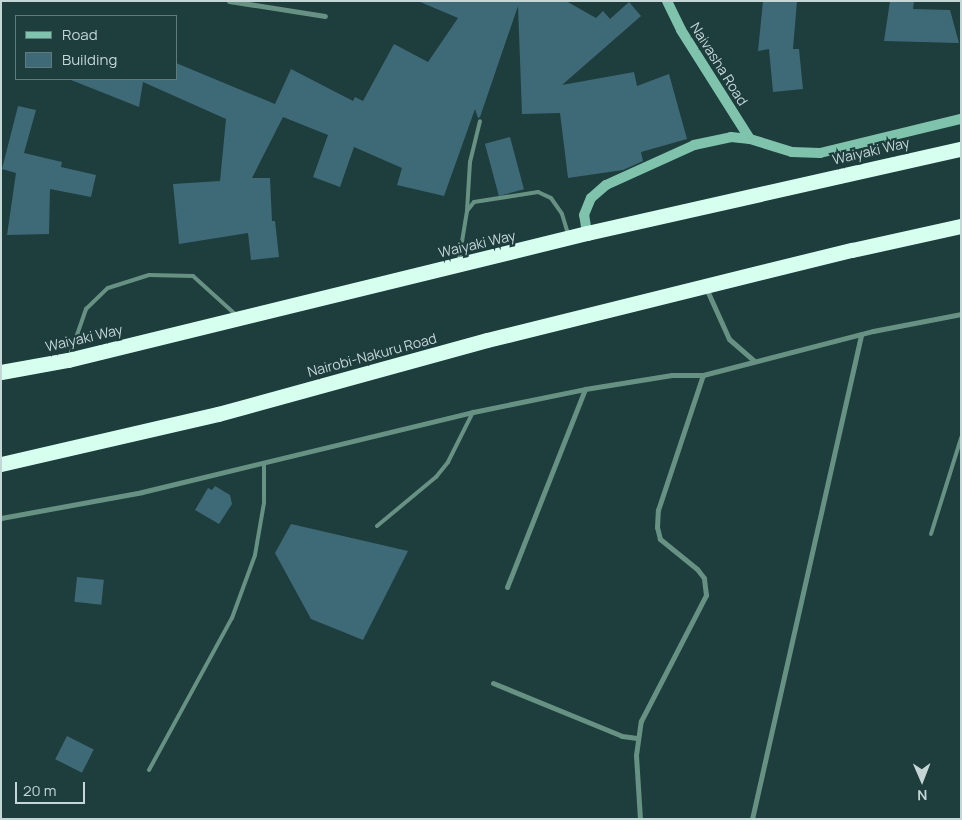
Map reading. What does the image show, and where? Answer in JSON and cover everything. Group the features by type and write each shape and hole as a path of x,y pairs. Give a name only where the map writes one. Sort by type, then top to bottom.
{"highway":[{"name":"Waiyaki Way","path":"1,372 68,360 570,240 587,234 961,149"},
{"name":"Nairobi-Nakuru Road","path":"1,464 218,414 487,340 961,226"}],"main road":[{"name":"Naivasha Road","path":"667,1 681,30 750,139"},
{"path":"587,234 584,215 591,198 606,185 694,145 731,138 750,139 792,152 820,153 961,119"}],"street":[{"path":"229,1 325,16"},
{"path":"706,286 729,339 754,361"},
{"path":"1,518 142,492 264,465 472,412 585,389 672,375 704,375 861,334 961,314"},
{"path":"752,819 861,334"},
{"path":"640,819 637,738 641,721 706,595 704,578 698,569 660,539 657,527 658,510 704,375"},
{"path":"507,587 585,389"},
{"path":"493,683 622,736 637,738"}],"lane":[{"path":"459,265 467,211 470,162 480,121"},
{"path":"467,211 474,202 538,192 551,198 562,214 570,240"},
{"path":"68,360 86,309 108,288 149,275 193,276 239,318"},
{"path":"377,526 436,477 448,462 472,412"},
{"path":"931,534 961,438"},
{"path":"149,770 232,618 255,555 264,503 264,465"}],"building":[{"path":"418,1 566,1 596,18 603,11 610,19 629,2 641,16 562,85 634,72 637,86 669,74 687,139 641,152 643,161 623,170 568,178 560,113 522,114 518,6 480,117 478,118 475,109 444,196 397,185 402,168 354,147 340,187 313,177 328,135 283,117 252,178 270,178 272,221 275,221 279,257 251,260 248,233 179,244 173,184 220,181 226,119 143,82 139,107 71,80 178,80 178,64 275,104 291,69 353,101 355,97 363,101 394,44 428,62 458,18"},
{"path":"763,1 797,1 793,49 799,49 803,89 773,92 769,49 758,51"},
{"path":"890,1 914,1 913,9 950,10 959,43 884,41"},
{"path":"18,106 36,110 24,153 62,162 61,167 96,175 91,197 50,189 49,234 7,235 16,173 2,169"},
{"path":"510,137 524,189 499,196 485,144"},
{"path":"215,486 230,495 232,504 219,524 195,510 208,488 212,490"},
{"path":"291,524 408,551 363,640 311,619 275,553"},
{"path":"77,577 104,580 101,605 74,602"},
{"path":"67,736 94,750 82,773 55,759"}]}
